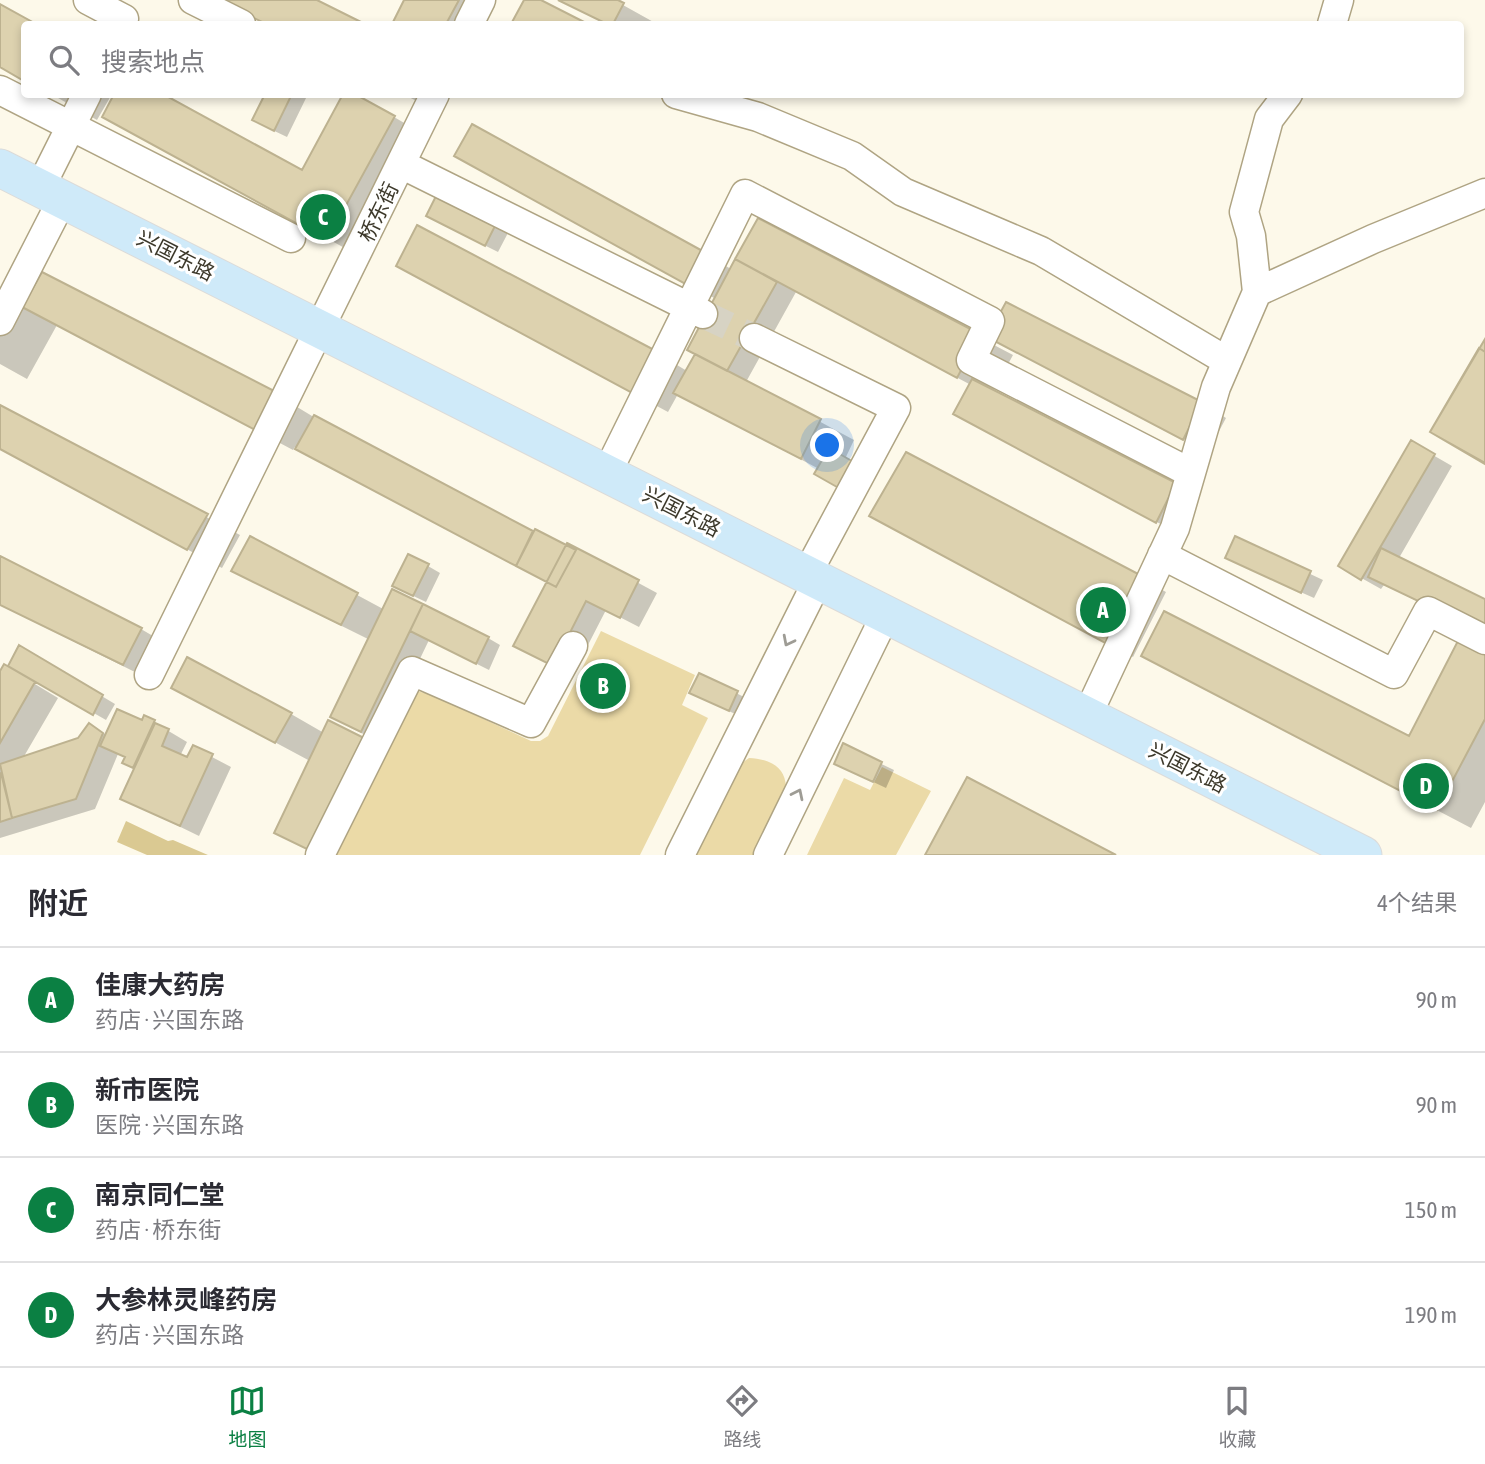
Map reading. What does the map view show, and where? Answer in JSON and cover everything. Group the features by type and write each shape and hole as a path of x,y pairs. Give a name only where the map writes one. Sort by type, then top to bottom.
{"main road":[{"name":"兴国东路","path":"0,168 1363,855"}],"street":[{"path":"88,0 126,14"},
{"path":"194,0 235,21"},
{"path":"470,21 481,0"},
{"path":"1333,21 1339,0"},
{"path":"0,90 291,238"},
{"path":"0,321 52,193 71,127 85,98"},
{"name":"桥东街","path":"149,675 433,98"},
{"path":"690,98 758,117 852,156 903,192 1041,251 1227,361"},
{"path":"1087,716 1175,528 1216,387 1257,292 1251,236 1244,212 1269,119 1285,98"},
{"path":"401,164 696,310"},
{"path":"1257,292 1485,192"},
{"path":"607,473 696,310 745,194 990,321 971,360 1191,473"},
{"path":"680,855 896,408 754,338"},
{"path":"1162,555 1394,674 1427,611 1485,640"},
{"path":"768,855 886,614"},
{"path":"320,855 412,671 531,723 573,646"}],"shaded area":[{"path":"601,631 695,675 682,705 708,718 640,855 332,855 417,691 432,695 531,741 540,741 548,736"},
{"path":"749,758 775,765 783,774 786,787 753,855 695,855 739,765"},
{"path":"882,767 931,791 896,855 807,855 844,778 870,790"},
{"path":"126,821 168,841 173,840 208,855 147,855 117,842"}],"building":[{"path":"218,0 317,0 359,21 260,21"},
{"path":"404,0 459,0 448,21 394,21"},
{"path":"524,0 541,0 582,21 513,21"},
{"path":"558,0 618,0 624,3 615,21 601,21"},
{"path":"0,4 31,21 21,21 21,79 0,67"},
{"path":"112,98 170,98 302,170 341,98 362,98 395,116 327,240 102,117"},
{"path":"263,98 290,98 274,131 252,120"},
{"path":"472,124 708,254 689,286 454,156"},
{"path":"438,192 497,222 485,246 426,216"},
{"path":"758,218 980,334 957,378 735,259"},
{"path":"417,225 658,352 634,394 396,266"},
{"path":"735,259 777,282 727,371 687,350"},
{"path":"42,272 280,394 259,432 22,307"},
{"path":"1006,302 1202,402 1183,440 987,337"},
{"path":"1485,339 1485,463 1430,432"},
{"path":"1479,348 1485,352 1485,464 1430,432"},
{"path":"695,354 821,419 801,459 673,393"},
{"path":"972,379 1176,483 1156,523 953,414"},
{"path":"0,405 208,514 187,550 0,449"},
{"path":"314,415 533,531 516,566 295,449"},
{"path":"1411,440 1435,454 1361,580 1338,566"},
{"path":"829,448 859,465 844,491 814,474"},
{"path":"906,452 1142,576 1107,644 869,516"},
{"path":"535,529 576,550 556,587 516,566"},
{"path":"250,536 358,593 341,625 231,571"},
{"path":"1235,536 1311,571 1301,593 1225,558"},
{"path":"567,543 639,580 620,618 586,601 553,666 513,646"},
{"path":"1381,548 1485,599 1485,633 1368,577"},
{"path":"408,554 429,564 413,596 392,586"},
{"path":"0,556 142,628 123,665 0,605"},
{"path":"392,589 423,604 361,732 330,717"},
{"path":"423,604 489,637 476,664 410,631"},
{"path":"1164,611 1409,736 1461,635 1485,647 1485,719 1437,810 1141,656"},
{"path":"19,645 103,695 93,715 8,666"},
{"path":"187,657 292,713 275,743 171,688"},
{"path":"4,664 35,682 0,743 0,671"},
{"path":"699,673 738,691 729,711 689,693"},
{"path":"117,709 142,720 144,715 155,720 133,768 122,763 125,757 100,746"},
{"path":"328,720 368,740 313,852 274,833"},
{"path":"89,723 103,733 76,799 12,818 0,764 78,738"},
{"path":"155,723 169,729 162,746 187,757 193,745 213,754 180,826 120,799"},
{"path":"843,743 882,762 873,782 834,764"},
{"path":"0,774 12,818 0,822"},
{"path":"967,777 1116,855 925,855"}],"tunnel":[{"path":"703,314 754,338"}],"place":[{"name":"南京同仁堂","path":"323,217"},
{"name":"佳康大药房","path":"1103,610"},
{"name":"新市医院","path":"603,686"},
{"name":"大参林灵峰药房","path":"1426,786"}]}
